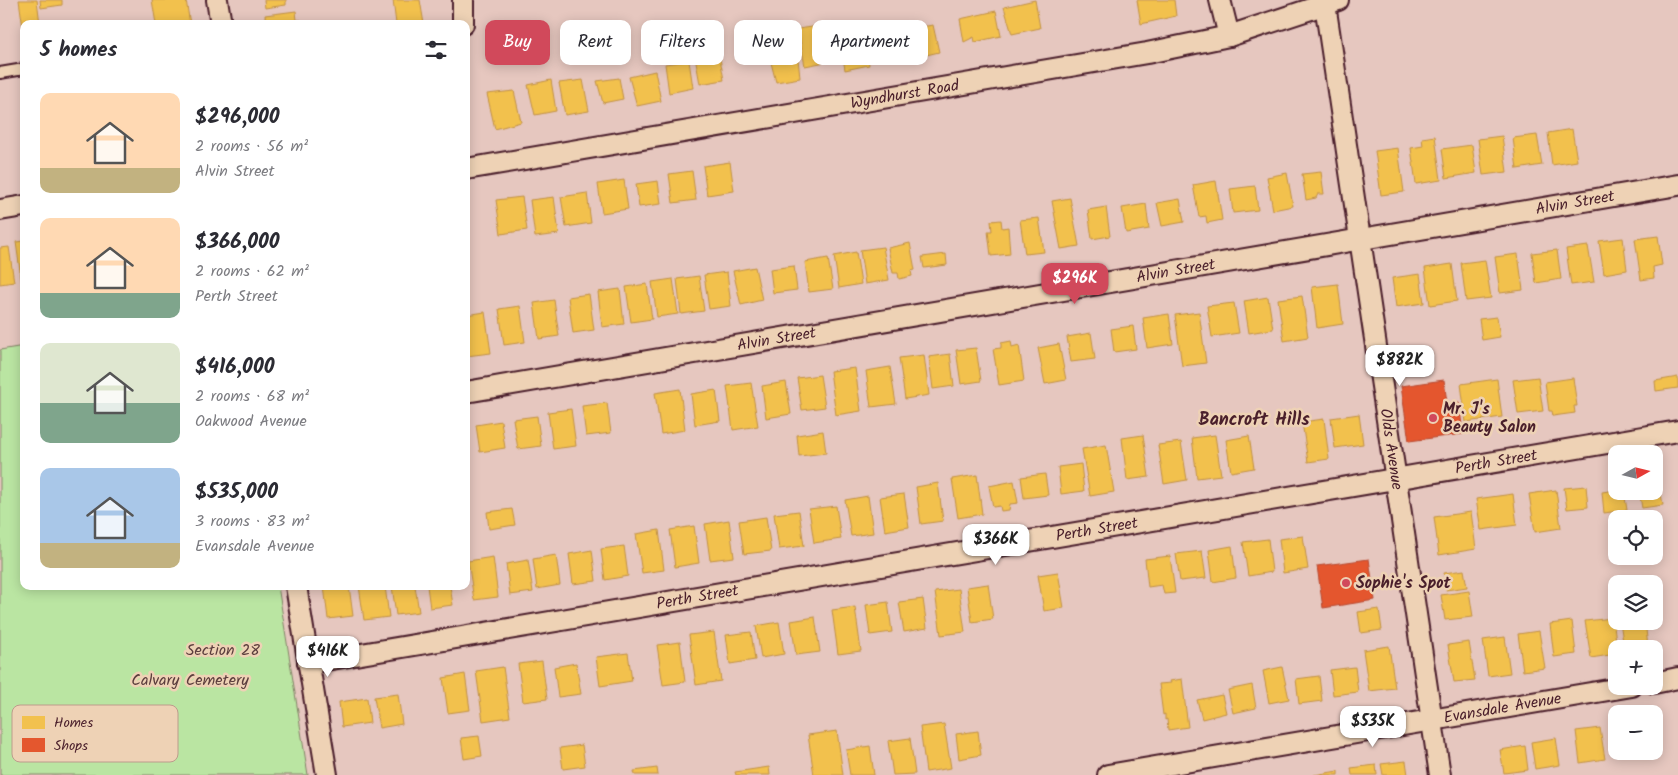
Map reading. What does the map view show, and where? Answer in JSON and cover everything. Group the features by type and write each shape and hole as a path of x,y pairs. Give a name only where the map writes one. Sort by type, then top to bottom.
{"street":[{"path":"217,0 220,20"},
{"path":"463,0 463,20"},
{"path":"1220,0 1229,36"},
{"name":"Wyndhurst Road","path":"470,168 1138,55 1229,36 1332,2"},
{"name":"Olds Avenue","path":"1332,2 1360,238 1440,775"},
{"name":"Alvin Street","path":"470,391 1678,185"},
{"path":"0,210 20,207"},
{"name":"Perth Street","path":"308,663 914,562 1678,431"},
{"path":"297,590 327,775"},
{"path":"1663,680 1678,678"},
{"name":"Evansdale Avenue","path":"1108,775 1608,690"}],"lane":[{"path":"0,73 20,70"}],"green space":[{"name":"Calvary Cemetery","path":"20,347 20,590 279,590 308,775 0,775 0,350"}],"building: Homes":[{"path":"19,0 37,0 40,20 22,20"},
{"path":"40,0 62,0 62,5 41,8"},
{"path":"152,0 186,0 189,20 155,20"},
{"path":"264,0 286,0 286,5 265,8"},
{"path":"393,0 420,0 423,20 396,20"},
{"path":"1035,0 1040,28 1012,34 1004,7"},
{"path":"1137,0 1174,0 1176,16 1141,24"},
{"path":"296,11 297,20 266,20 265,15"},
{"path":"996,11 1001,36 975,42 974,37 964,42 960,19"},
{"path":"933,25 939,52 928,55 928,26"},
{"path":"812,27 812,65 805,66 802,50 802,28"},
{"path":"665,65 690,65 693,88 669,93"},
{"path":"697,65 721,65 724,80 700,84"},
{"path":"772,65 799,65 800,78 776,82"},
{"path":"844,65 869,65 845,70"},
{"path":"655,71 661,101 637,106 629,77"},
{"path":"619,78 623,99 603,103 597,81"},
{"path":"551,80 556,111 535,115 528,85"},
{"path":"583,80 589,111 565,115 559,83"},
{"path":"514,91 521,122 495,129 487,94"},
{"path":"1572,129 1577,161 1552,165 1548,133"},
{"path":"1537,135 1542,165 1517,169 1513,138"},
{"path":"1435,136 1441,180 1416,184 1411,148 1423,146 1422,138"},
{"path":"1502,136 1507,172 1483,175 1478,139"},
{"path":"1472,145 1476,173 1446,178 1442,149"},
{"path":"1398,148 1404,192 1381,195 1375,151"},
{"path":"730,162 734,191 707,195 703,166"},
{"path":"692,171 696,200 673,203 669,174"},
{"path":"1321,172 1324,194 1318,194 1316,198 1306,200 1302,174"},
{"path":"1287,173 1293,206 1273,210 1267,177"},
{"path":"624,180 628,209 602,213 598,184"},
{"path":"658,181 661,204 639,207 636,184"},
{"path":"1216,181 1222,220 1207,223 1206,216 1199,217 1193,185"},
{"path":"1255,186 1258,210 1233,213 1230,189"},
{"path":"587,193 591,223 566,227 561,197"},
{"path":"522,197 527,230 501,234 496,200"},
{"path":"554,197 559,234 535,237 530,200"},
{"path":"1070,198 1079,246 1061,249 1052,201"},
{"path":"1180,199 1184,222 1162,226 1157,203"},
{"path":"1146,204 1149,229 1126,233 1122,208"},
{"path":"1106,207 1110,236 1092,239 1088,210"},
{"path":"1039,218 1044,252 1025,254 1020,220"},
{"path":"1001,220 1002,228 1008,227 1010,254 991,256 988,231 992,231 991,221"},
{"path":"1658,236 1662,265 1653,267 1654,278 1641,280 1635,239"},
{"path":"1623,238 1627,270 1604,274 1599,241"},
{"path":"16,242 20,242 20,271"},
{"path":"910,243 915,270 911,271 912,276 899,279 898,273 893,273 888,248"},
{"path":"1588,246 1594,282 1571,285 1566,249"},
{"path":"9,247 14,282 0,284 0,248"},
{"path":"883,247 889,280 865,284 860,250"},
{"path":"1557,250 1561,279 1536,283 1532,253"},
{"path":"856,252 861,284 839,288 834,256"},
{"path":"946,254 947,265 924,268 922,257"},
{"path":"1518,254 1523,290 1500,293 1495,257"},
{"path":"828,258 833,289 809,292 805,262"},
{"path":"1485,260 1491,298 1466,301 1461,263"},
{"path":"1452,264 1457,301 1430,305 1425,268"},
{"path":"794,266 797,290 773,293 770,269"},
{"path":"755,267 762,300 741,305 733,271"},
{"path":"727,272 731,306 709,309 704,275"},
{"path":"1420,274 1424,303 1396,307 1392,278"},
{"path":"699,276 704,311 681,314 677,279"},
{"path":"673,279 678,314 657,317 652,282"},
{"path":"647,284 652,319 631,322 626,287"},
{"path":"1338,284 1343,324 1317,328 1312,287"},
{"path":"620,289 624,324 602,327 598,292"},
{"path":"589,294 594,330 573,333 568,297"},
{"path":"1302,296 1308,337 1284,341 1278,299"},
{"path":"1268,297 1273,329 1249,333 1244,301"},
{"path":"554,300 559,336 539,339 534,303"},
{"path":"1234,303 1239,333 1212,337 1207,306"},
{"path":"520,306 525,342 504,345 499,309"},
{"path":"485,312 491,353 470,356 470,314"},
{"path":"1199,312 1206,363 1182,366 1175,315"},
{"path":"1169,314 1173,344 1147,348 1143,318"},
{"path":"1497,317 1500,337 1482,340 1479,319"},
{"path":"1133,326 1136,349 1114,352 1111,329"},
{"path":"1091,333 1095,359 1071,362 1067,337"},
{"path":"1011,341 1012,347 1019,345 1024,381 999,385 993,349 1001,348 1001,343"},
{"path":"1059,344 1066,380 1045,384 1038,348"},
{"path":"976,348 981,381 961,384 956,350"},
{"path":"950,354 954,386 933,389 929,357"},
{"path":"924,355 929,395 905,399 899,358"},
{"path":"890,367 896,404 871,407 866,371"},
{"path":"855,368 861,411 836,415 830,371"},
{"path":"820,375 825,407 802,410 797,378"},
{"path":"1538,377 1543,411 1518,414 1513,380"},
{"path":"1678,377 1678,388 1656,391 1655,381"},
{"path":"1573,378 1577,406 1574,406 1575,413 1553,416 1552,411 1549,411 1545,382"},
{"path":"1497,379 1502,417 1466,422 1461,384"},
{"path":"786,382 791,414 766,418 762,386"},
{"path":"751,383 758,426 733,430 727,386"},
{"path":"680,389 685,430 661,434 655,393"},
{"path":"716,390 720,421 695,425 691,394"},
{"path":"607,403 611,433 586,436 582,406"},
{"path":"571,409 576,446 553,449 548,412"},
{"path":"1359,414 1363,444 1335,448 1331,418"},
{"path":"537,416 541,446 518,449 513,419"},
{"path":"1324,419 1329,459 1308,462 1302,422"},
{"path":"501,421 505,448 480,452 476,425"},
{"path":"823,431 826,453 799,456 797,435"},
{"path":"1143,435 1149,477 1127,480 1122,438"},
{"path":"1215,435 1221,475 1197,478 1192,438"},
{"path":"1249,436 1254,468 1231,472 1226,440"},
{"path":"1181,442 1187,480 1164,484 1158,445"},
{"path":"1106,445 1114,492 1090,496 1082,449"},
{"path":"1081,464 1084,491 1061,494 1058,467"},
{"path":"1045,474 1048,495 1024,498 1021,477"},
{"path":"977,475 982,514 958,518 952,479"},
{"path":"1014,481 1018,503 1010,504 1009,510 1001,511 1000,506 993,507 989,486"},
{"path":"938,483 943,521 921,524 916,487"},
{"path":"1586,486 1588,507 1567,509 1564,488"},
{"path":"1556,490 1561,528 1535,532 1529,494"},
{"path":"1608,491 1608,500 1625,500 1627,510 1608,510 1608,512 1604,513 1602,492"},
{"path":"904,494 909,527 885,531 880,497"},
{"path":"1513,494 1517,525 1481,530 1476,499"},
{"path":"868,496 873,533 851,536 845,500"},
{"path":"1641,500 1662,500 1663,505 1642,508"},
{"path":"836,506 841,539 814,543 809,509"},
{"path":"512,509 515,525 489,529 487,512"},
{"path":"799,511 804,546 779,549 774,514"},
{"path":"1471,512 1476,549 1439,555 1434,517"},
{"path":"766,517 771,551 744,554 739,521"},
{"path":"729,520 734,557 710,560 705,524"},
{"path":"694,526 699,563 675,567 670,530"},
{"path":"659,530 664,570 642,573 636,534"},
{"path":"1303,536 1308,569 1283,573 1279,539"},
{"path":"1268,539 1272,572 1248,576 1243,542"},
{"path":"624,546 628,576 605,580 601,549"},
{"path":"1232,546 1236,578 1213,582 1209,550"},
{"path":"592,550 596,581 573,584 569,554"},
{"path":"1202,551 1206,578 1180,581 1176,554"},
{"path":"556,555 560,585 537,589 533,559"},
{"path":"1170,556 1175,593 1164,594 1162,585 1148,587 1145,559"},
{"path":"493,557 498,597 474,600 470,561"},
{"path":"528,560 533,592 510,595 506,564"},
{"path":"1464,570 1467,587 1446,590 1444,573"},
{"path":"1058,572 1064,608 1044,611 1038,575"},
{"path":"988,584 993,619 972,622 967,587"},
{"path":"959,589 965,632 941,635 935,592"},
{"path":"324,590 350,590 353,616 328,619"},
{"path":"360,590 386,590 389,617 364,620"},
{"path":"393,590 416,590 419,612 396,615"},
{"path":"428,590 451,590 453,605 430,608"},
{"path":"1469,591 1473,617 1445,620 1441,595"},
{"path":"923,599 927,628 904,632 899,602"},
{"path":"888,602 892,632 870,635 866,605"},
{"path":"855,607 861,651 838,654 832,610"},
{"path":"1379,609 1382,630 1361,633 1358,612"},
{"path":"815,617 820,652 796,655 791,621"},
{"path":"1608,619 1608,630 1615,630 1616,640 1608,640 1608,655 1591,658 1585,621"},
{"path":"1572,621 1576,654 1554,657 1550,624"},
{"path":"779,622 784,654 761,658 756,626"},
{"path":"1621,630 1646,630 1647,640 1623,640"},
{"path":"1539,631 1545,668 1523,671 1518,634"},
{"path":"714,632 721,681 696,685 689,635"},
{"path":"751,632 755,660 730,664 726,635"},
{"path":"1505,637 1510,673 1488,676 1483,640"},
{"path":"680,642 685,682 663,685 657,645"},
{"path":"1469,642 1475,680 1454,682 1448,645"},
{"path":"1389,646 1395,688 1369,691 1363,650"},
{"path":"628,653 632,681 600,686 596,657"},
{"path":"542,661 547,699 523,702 518,664"},
{"path":"576,663 581,694 558,697 554,667"},
{"path":"503,667 510,717 483,721 476,671"},
{"path":"1282,667 1289,699 1269,703 1263,671"},
{"path":"1355,667 1358,692 1333,695 1330,670"},
{"path":"465,674 470,710 448,713 443,678"},
{"path":"1319,676 1322,701 1299,704 1296,679"},
{"path":"1182,679 1188,727 1168,730 1167,719 1165,720 1165,714 1163,715 1159,684 1171,683 1170,681"},
{"path":"1252,685 1256,708 1233,713 1228,690"},
{"path":"398,694 402,724 379,728 374,697"},
{"path":"1222,695 1226,713 1202,719 1197,700"},
{"path":"367,698 370,723 342,727 339,702"},
{"path":"944,724 951,768 926,772 920,727"},
{"path":"1600,728 1605,759 1580,763 1576,731"},
{"path":"837,731 843,775 814,775 808,735"},
{"path":"978,731 981,755 959,759 956,734"},
{"path":"479,736 482,756 464,759 461,738"},
{"path":"910,738 915,774 893,775 888,741"},
{"path":"1556,738 1560,765 1535,769 1531,742"},
{"path":"582,745 585,766 563,769 560,748"},
{"path":"870,746 874,775 850,775 846,750"},
{"path":"1525,746 1528,770 1504,773 1500,750"},
{"path":"1406,761 1408,775 1383,775 1381,764"},
{"path":"1376,765 1377,775 1352,775 1351,768"},
{"path":"769,767 770,775 736,775 735,772"},
{"path":"657,768 658,775 635,775 634,771"},
{"path":"1338,771 1338,775 1314,775"}],"building: Shops":[{"name":"Mr. J's Beauty Salon","path":"1444,380 1447,403 1459,402 1463,434 1409,441 1401,386"},
{"name":"Sophie's Spot","path":"1369,559 1375,600 1323,608 1317,566"}],"place":[{"name":"Mr. J's Beauty Salon","path":"1433,418"},
{"name":"Sophie's Spot","path":"1346,583"}],"district":[{"name":"Bancroft Hills","path":"1254,420"}],"park label":[{"name":"Section 28","path":"223,650"}]}
